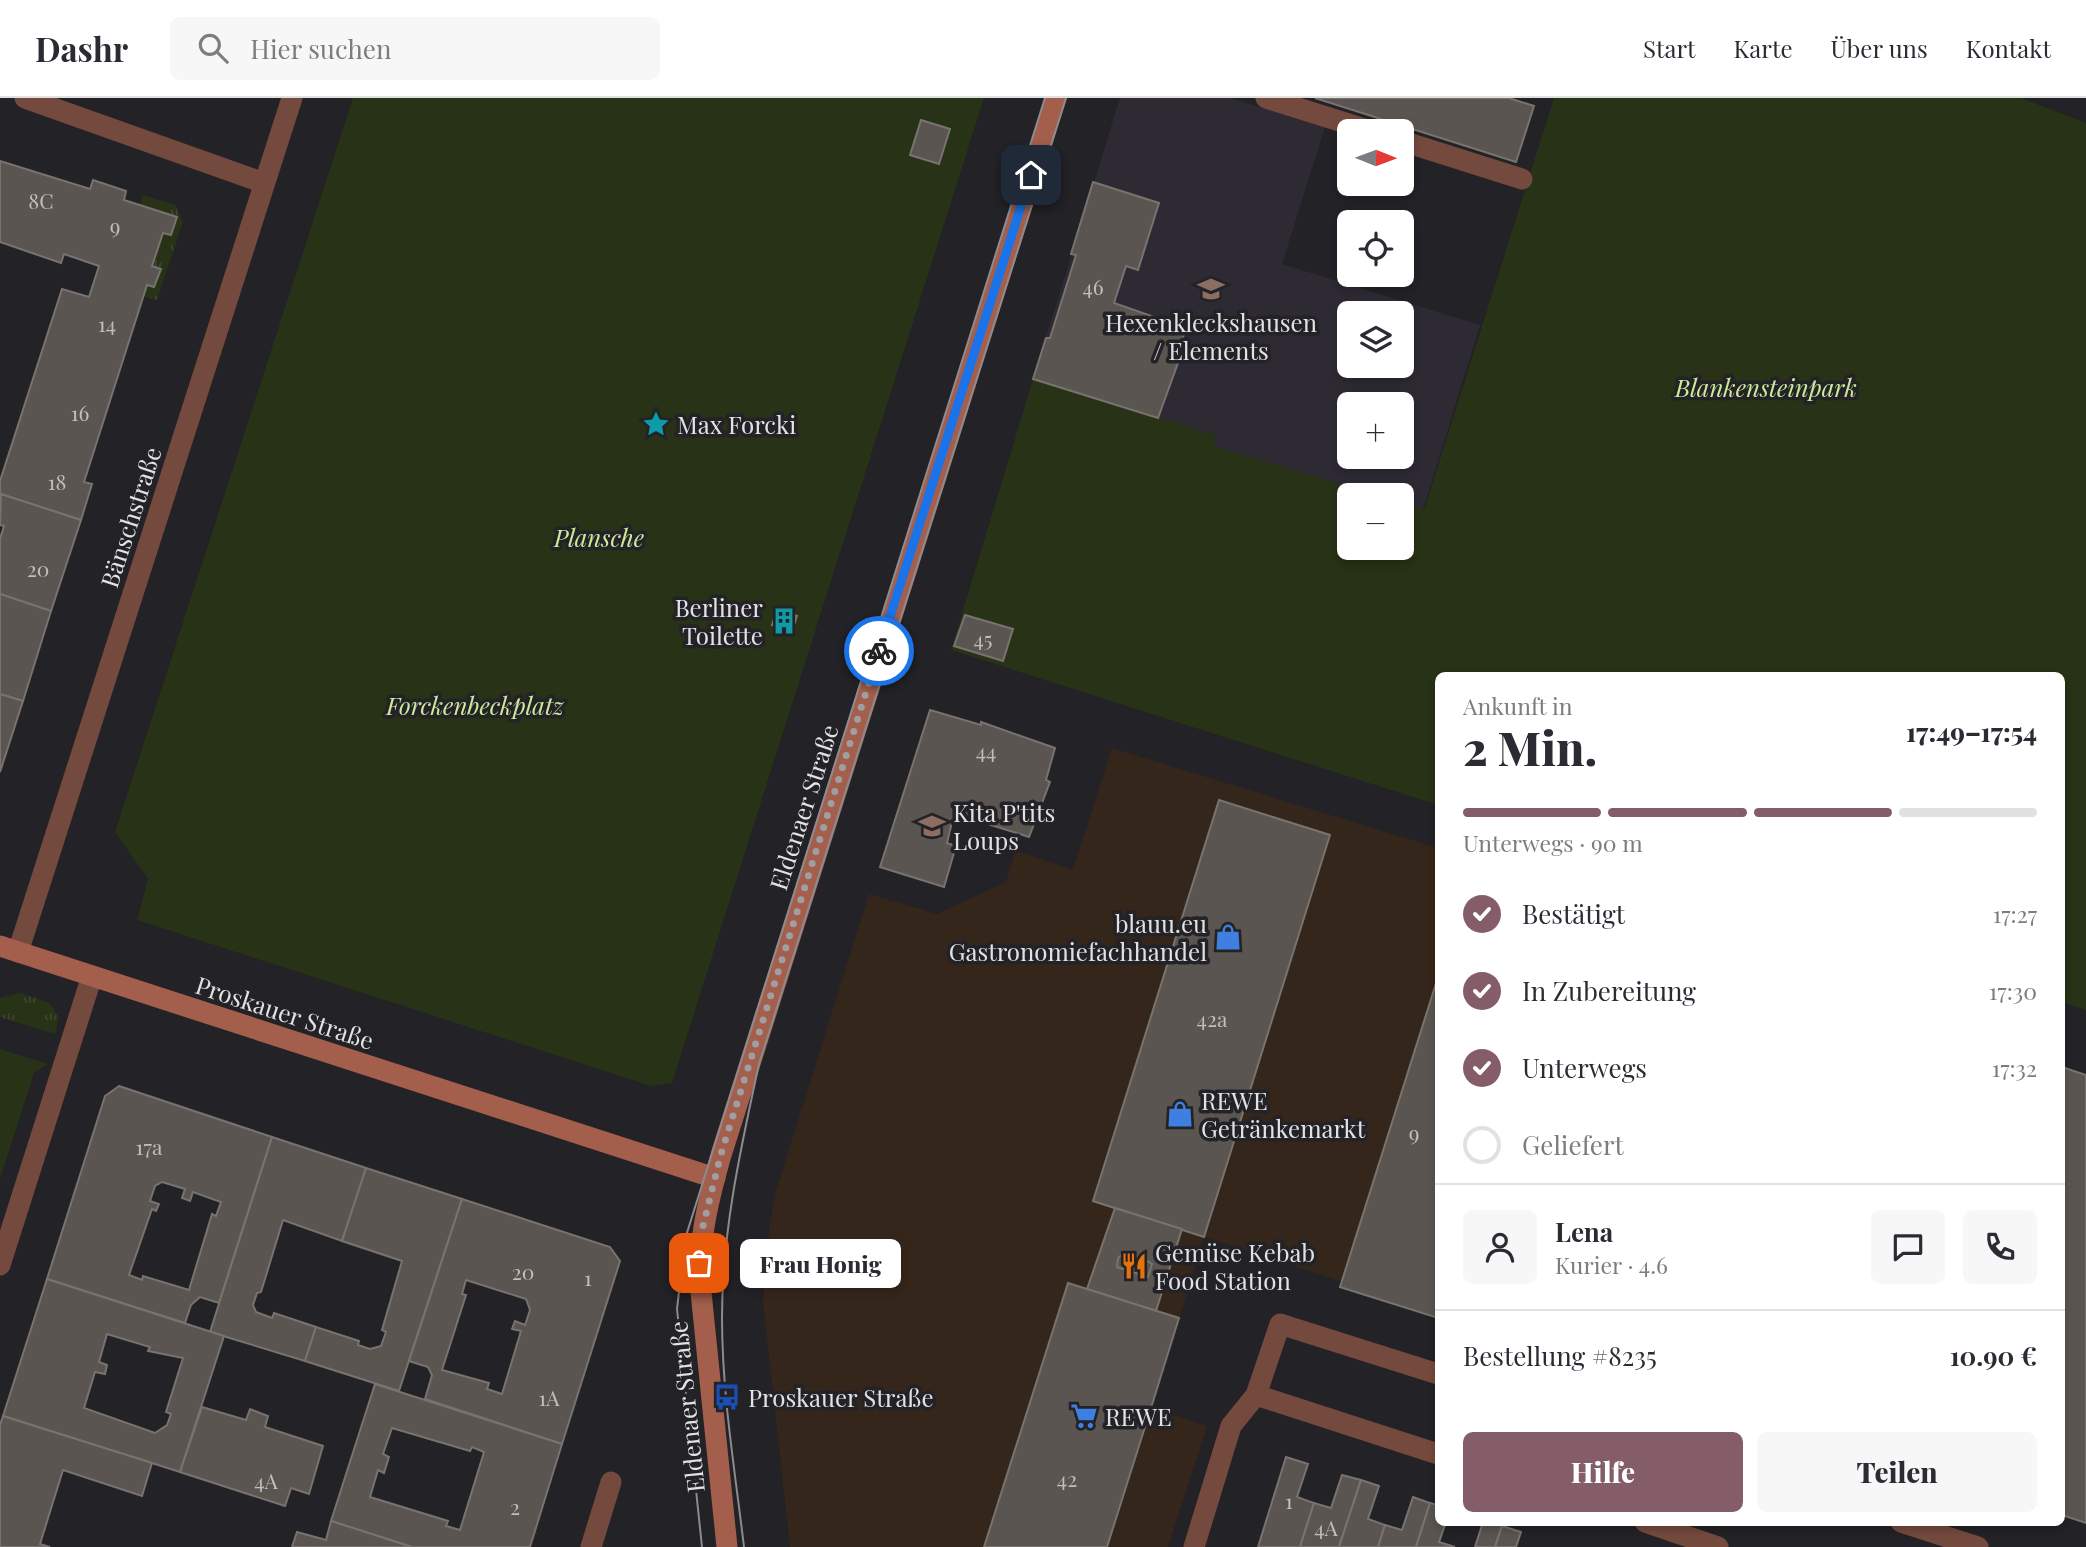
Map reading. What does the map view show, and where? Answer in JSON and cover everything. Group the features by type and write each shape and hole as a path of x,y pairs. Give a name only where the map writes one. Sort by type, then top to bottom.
{"street":[{"path":"25,98 264,183"},
{"name":"Bänschstraße","path":"9,949 292,98"},
{"name":"Eldenaer Straße","path":"727,1547 699,1263 715,1178 1056,98"},
{"path":"1266,98 1337,120"},
{"path":"1414,145 1522,179"},
{"name":"Proskauer Straße","path":"9,949 715,1178"},
{"path":"0,1265 92,976"},
{"path":"1194,1547 1231,1426 1256,1395 1280,1324 1435,1373"},
{"path":"1256,1395 1435,1453"},
{"path":"592,1547 611,1482"},
{"path":"1657,1526 1718,1547"},
{"path":"1913,1526 1978,1547"}],"shaded area":[{"name":"Hexenkleckshausen / Elements","path":"1120,98 1231,98 1325,127 1282,264 1337,281 1337,287 1357,287 1402,301 1337,301 1337,378 1414,378 1414,305 1480,325 1423,510 1414,507 1414,483 1337,483 1214,446 1216,435 1033,379"},
{"path":"1112,748 1435,847 1435,1311 1204,1237 1152,1408 1207,1426 1168,1547 790,1547 763,1302 769,1230 776,1191 869,894 937,914 1006,882 1015,851 1073,870"}],"green space":[{"name":"Forckenbeckplatz","path":"353,98 984,98 672,1083 651,1086 137,920 148,879 115,832"},
{"name":"Blankensteinpark","path":"1554,98 2021,98 2086,123 2086,1010 2065,1003 2065,672 1435,672 1435,804 951,650 1033,379 1216,435 1214,446 1337,483 1337,560 1414,560 1414,507 1424,510"},
{"path":"143,195 175,205 183,222 157,300 143,296 147,285 155,287 160,269 152,266 163,233 171,235 177,217 140,205"},
{"path":"20,993 50,1003 59,1018 55,1034 0,1017 0,998"},
{"path":"0,1049 48,1064 34,1073 0,1179"}],"building":[{"path":"1315,98 1509,98 1534,106 1516,162 1414,130 1414,119 1381,119"},
{"path":"921,120 950,129 939,164 910,155"},
{"path":"0,161 90,189 93,180 126,191 124,200 177,217 171,235 163,233 152,266 161,269 154,287 147,285 84,482 92,484 81,520 0,494 0,481 62,289 89,297 99,266 64,254 61,263 0,242"},
{"path":"1093,182 1159,203 1138,270 1126,266 1114,303 1186,328 1176,359 1179,360 1158,418 1033,379 1046,338 1050,338 1076,255 1071,254"},
{"path":"1,494 81,520 51,611 0,594 0,539 4,526 0,525"},
{"path":"0,594 51,611 23,701 0,694"},
{"name":"Berliner Toilette","path":"777,610 797,616 792,631 772,625"},
{"path":"965,615 1013,629 1003,661 954,646"},
{"path":"0,694 23,701 0,772"},
{"path":"930,710 981,725 981,722 1055,748 1046,780 1050,782 1029,837 975,820 974,824 953,818 947,843 956,846 944,887 880,867"},
{"path":"1219,800 1330,835 1204,1237 1093,1201"},
{"path":"1435,986 1435,1317 1340,1287"},
{"path":"2065,1068 2086,1075 2086,1523 2065,1516"},
{"path":"119,1086 272,1137 219,1303 200,1297 191,1305 185,1323 47,1279 105,1096","holes":["162,1182 185,1189 182,1198 190,1201 193,1192 221,1202 216,1216 212,1214 189,1290 143,1276 142,1280 129,1275 152,1209 156,1211 159,1204 150,1201 155,1186"]},
{"path":"272,1137 366,1168 342,1241 283,1220 261,1292 257,1293 253,1305 256,1312 272,1318 274,1313 316,1327 305,1361 210,1332"},
{"path":"366,1168 462,1199 399,1391 305,1361 316,1327 359,1341 358,1345 370,1349 381,1346 386,1332 382,1330 402,1261 342,1241"},
{"path":"462,1199 610,1247 620,1261 562,1444 425,1399 432,1375 428,1367 409,1361","holes":["466,1280 526,1299 530,1310 525,1325 515,1321 512,1329 521,1331 502,1394 487,1389 489,1383 442,1370 466,1295 462,1294"]},
{"path":"1115,1208 1182,1229 1156,1311 1087,1289"},
{"name":"Gemüse Kebab Food Station","path":"1124,1253 1152,1264 1148,1277 1117,1267 1118,1258"},
{"path":"47,1279 224,1336 180,1472 3,1416","holes":["107,1334 150,1347 148,1351 183,1358 166,1412 171,1414 167,1425 155,1433 84,1408 95,1372 105,1374 107,1365 99,1362"]},
{"path":"1068,1283 1179,1318 1107,1547 984,1547"},
{"path":"375,1384 562,1444 530,1547 412,1547 331,1521","holes":["392,1428 470,1451 472,1447 484,1452 460,1530 446,1526 448,1521 370,1497 378,1470 384,1473 389,1457 383,1454"]},
{"path":"202,1407 246,1420 250,1409 268,1416 265,1427 323,1446 309,1494 291,1488 285,1506 180,1472"},
{"path":"3,1416 152,1463 142,1496 63,1470 40,1544 50,1547 0,1547 0,1425"},
{"path":"1286,1457 1308,1464 1297,1497 1314,1503 1300,1547 1258,1547"},
{"path":"1342,1475 1361,1480 1339,1547 1300,1547 1314,1503 1331,1508"},
{"path":"1361,1480 1379,1486 1368,1519 1385,1525 1378,1547 1339,1547"},
{"path":"1413,1497 1430,1503 1416,1547 1378,1547 1385,1525 1402,1530"},
{"path":"1430,1503 1435,1504 1435,1526 1445,1526 1439,1542 1455,1547 1416,1547"},
{"path":"331,1521 412,1547 292,1547 297,1532 326,1540"},
{"path":"1482,1526 1502,1526 1495,1547 1475,1547"},
{"path":"1502,1526 1521,1532 1516,1547 1495,1547"}],"tram line":[{"path":"702,1547 677,1309 685,1239 1045,98"},
{"path":"744,1547 724,1375 722,1318 729,1221 759,1064 1066,98"}],"way so far":[{"path":"699,1263 703,1226 721,1154 879,651"}],"place":[{"name":"Hexenkleckshausen / Elements","path":"1211,289"},
{"name":"Max Forcki","path":"656,424"},
{"name":"Berliner Toilette","path":"784,621"},
{"name":"Kita P'tits Loups","path":"932,826"},
{"name":"blauu.eu Gastronomiefachhandel","path":"1228,937"},
{"name":"REWE Getränkemarkt","path":"1180,1114"},
{"name":"Frau Honig","path":"699,1263"},
{"name":"Gemüse Kebab Food Station","path":"1134,1266"},
{"name":"Proskauer Straße","path":"727,1397"},
{"name":"REWE","path":"1084,1416"}],"route":[{"path":"879,651 1031,175"}],"park label":[{"name":"Plansche","path":"599,537"}]}
